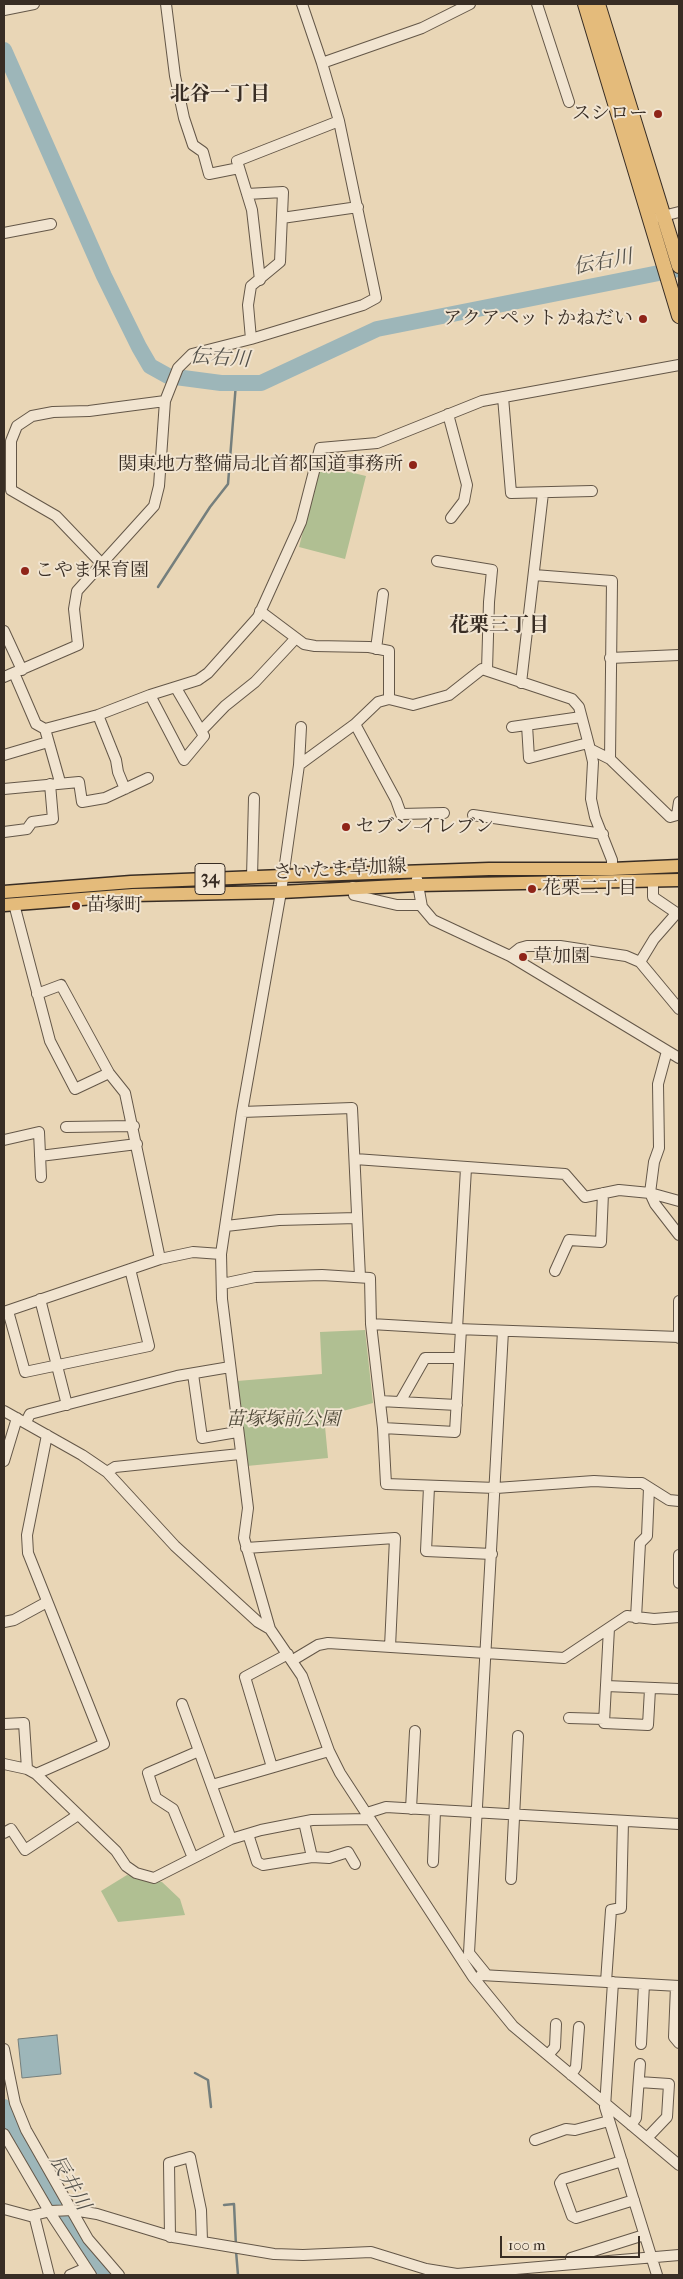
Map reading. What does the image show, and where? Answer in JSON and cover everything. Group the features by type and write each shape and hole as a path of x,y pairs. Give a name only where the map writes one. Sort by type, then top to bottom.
{"highway":[{"path":"585,4 657,218 678,260"},
{"path":"598,4 657,218 662,258 679,316"}],"main road":[{"name":"さいたま草加線","path":"4,892 72,886 252,877 489,868 612,869 679,866"},
{"name":"さいたま草加線","path":"9,905 133,895 281,892 417,885 679,880"}],"street":[{"path":"4,10 34,4"},
{"path":"166,4 175,76 184,118 193,145 203,152 209,174 239,168"},
{"path":"13,673 78,645 74,609 77,591 154,506 159,486 165,401 178,369 192,354 251,339 363,305 376,298 339,121 302,4"},
{"path":"322,63 422,28 470,4"},
{"path":"537,4 568,102"},
{"path":"260,280 252,210 237,161 339,121"},
{"path":"247,194 283,192 280,262 251,286 248,305 251,339"},
{"path":"282,218 358,207"},
{"path":"657,218 679,212"},
{"path":"4,233 51,224"},
{"path":"4,632 13,673 36,724 45,729 98,716 150,695 198,680 208,673 258,617 300,522 320,448 377,443 482,401 679,365"},
{"path":"503,397 511,493 592,492"},
{"path":"101,564 56,516 11,490 11,441 14,433 17,426 32,416 89,412 165,401"},
{"path":"448,414 467,485 464,501 451,518"},
{"path":"521,683 543,493"},
{"path":"436,560 492,570 487,670"},
{"path":"534,575 612,581 610,759"},
{"path":"376,649 383,594"},
{"path":"260,611 304,644 315,646 346,645 389,651 389,699"},
{"path":"202,731 225,706 255,682 296,638"},
{"path":"610,658 679,655"},
{"path":"299,765 355,724 378,702 389,699 413,705 448,695 470,676 482,670 487,670 572,699 579,707 593,762 591,799 595,817 612,860 612,869"},
{"path":"150,695 184,760 204,736 176,688"},
{"path":"98,716 116,760 118,772 125,789"},
{"path":"512,727 581,717"},
{"path":"355,724 396,800 401,814 444,812"},
{"path":"527,725 529,758 589,746 610,759 670,817 677,816 679,802"},
{"path":"301,727 299,765 281,892 242,1112 221,1254 230,1367 248,1508 244,1538 246,1548 270,1629 302,1676 329,1752 340,1773 473,1977 513,2026 679,2164"},
{"path":"4,832 27,829 32,822 53,818 55,783 45,729"},
{"path":"4,755 48,742"},
{"path":"4,789 79,782 82,802 105,798 148,778"},
{"path":"252,877 254,798"},
{"path":"473,815 603,834"},
{"path":"417,871 417,885 421,905 433,920 510,956 679,1058"},
{"path":"640,962 650,943 675,915 675,912 653,897 653,880"},
{"path":"353,887 354,894 397,905 421,905"},
{"path":"9,905 38,994 50,1040 75,1089 110,1074"},
{"path":"510,956 520,948 527,946 560,946 626,956 640,962 679,1009"},
{"path":"38,994 61,985 110,1074 125,1093 134,1126 160,1259"},
{"path":"667,1051 658,1084 659,1148 654,1162 650,1193 655,1204 679,1234"},
{"path":"242,1112 352,1108 356,1159 360,1277"},
{"path":"66,1127 87,1123 134,1126"},
{"path":"4,1140 39,1132 41,1177"},
{"path":"40,1156 137,1144"},
{"path":"356,1159 566,1174 584,1197 619,1190 650,1193 679,1201"},
{"path":"383,1428 455,1432 466,1168"},
{"path":"555,1271 569,1240 601,1242 603,1193"},
{"path":"226,1226 280,1220 357,1218"},
{"path":"130,1269 149,1346 25,1372 6,1311 40,1300 130,1269 160,1259 193,1252 221,1254"},
{"path":"222,1284 255,1277 322,1275 370,1278 371,1324 383,1428 386,1484 496,1488 594,1481 642,1483 669,1500 679,1501"},
{"path":"40,1300 67,1405"},
{"path":"371,1324 679,1337 679,1301"},
{"path":"486,1974 469,1953 496,1488 503,1331"},
{"path":"400,1402 425,1358 459,1358"},
{"path":"4,1461 22,1420 30,1414 193,1374 230,1367"},
{"path":"193,1374 202,1438 237,1432"},
{"path":"380,1401 457,1405"},
{"path":"4,1411 82,1455 107,1472 175,1546 258,1622 270,1629"},
{"path":"32,1771 104,1744 28,1553 27,1535 47,1435"},
{"path":"107,1472 115,1467 240,1454"},
{"path":"429,1487 426,1551 492,1554"},
{"path":"636,1618 640,1543 647,1536 649,1488"},
{"path":"246,1548 396,1538 390,1647"},
{"path":"679,1555 679,1584"},
{"path":"4,1622 14,1620 47,1602"},
{"path":"272,1767 245,1676 318,1645 328,1643 564,1658 627,1616 636,1618 679,1617"},
{"path":"609,1628 604,1723 648,1725 650,1689"},
{"path":"606,1686 679,1689"},
{"path":"182,1704 231,1839"},
{"path":"569,1718 604,1719"},
{"path":"4,1724 24,1723 32,1771"},
{"path":"412,1809 415,1731"},
{"path":"510,1879 518,1736"},
{"path":"193,1858 173,1809 156,1798 148,1773 199,1752"},
{"path":"212,1785 329,1752"},
{"path":"4,1764 32,1771 116,1850 126,1866 136,1873 154,1878 231,1839 304,1822 369,1816 386,1808 679,1824"},
{"path":"433,1862 435,1811"},
{"path":"4,1833 11,1829 25,1850 78,1815"},
{"path":"623,1821 621,1908 611,1910 605,2103 657,2275"},
{"path":"304,1822 312,1857"},
{"path":"248,1834 257,1862 263,1865 312,1857 329,1858 348,1852 355,1864"},
{"path":"473,1977 486,1974 678,1986 674,2037 679,2043"},
{"path":"641,2044 644,1984"},
{"path":"548,2055 554,2047 556,2024"},
{"path":"571,2075 576,2067 580,2027"},
{"path":"4,2049 8,2079 20,2116 88,2239 119,2275"},
{"path":"631,2125 636,2118 640,2064"},
{"path":"639,2082 669,2084 667,2117 647,2138"},
{"path":"536,2140 566,2129 575,2130 609,2121"},
{"path":"4,2134 89,2272 70,2275"},
{"path":"170,2237 170,2163 190,2156 201,2210 202,2241"},
{"path":"622,2161 563,2179 560,2184 572,2216 576,2218 634,2200"},
{"path":"4,2209 34,2215 50,2211 71,2210 98,2214 170,2237 274,2254 303,2256 372,2252 438,2273 522,2273 679,2255"},
{"path":"34,2215 50,2275"},
{"path":"571,2258 581,2252 644,2235"}],"green space":[{"path":"320,465 366,476 345,559 299,547"},
{"name":"苗塚塚前公園","path":"365,1330 373,1403 324,1416 328,1458 247,1466 237,1381 322,1374 320,1332"},
{"path":"127,1875 162,1882 180,1899 185,1915 118,1922 101,1891"}],"water":[{"path":"57,2035 61,2074 22,2078 18,2039"}],"waterway":[{"name":"伝右川","path":"4,50 104,276 139,347 150,366 168,376 221,383 261,383 377,329 679,269"},
{"path":"158,587 210,507 228,484 236,383"},
{"path":"195,2073 208,2080 211,2107"},
{"name":"辰井川","path":"4,2107 15,2132 75,2235 106,2275"},
{"path":"224,2205 234,2204 236,2246"},
{"path":"236,2251 238,2275"}],"place":[{"name":"スシロー","path":"658,114"},
{"name":"アクアペットかねだい","path":"643,319"},
{"name":"関東地方整備局北首都国道事務所","path":"413,465"},
{"name":"こやま保育園","path":"25,571"},
{"name":"セブン-イレブン","path":"346,827"},
{"name":"花栗二丁目","path":"532,889"},
{"name":"苗塚町","path":"76,906"},
{"name":"草加園","path":"523,957"}],"district":[{"name":"北谷一丁目","path":"220,95"},
{"name":"花栗三丁目","path":"499,626"}]}
